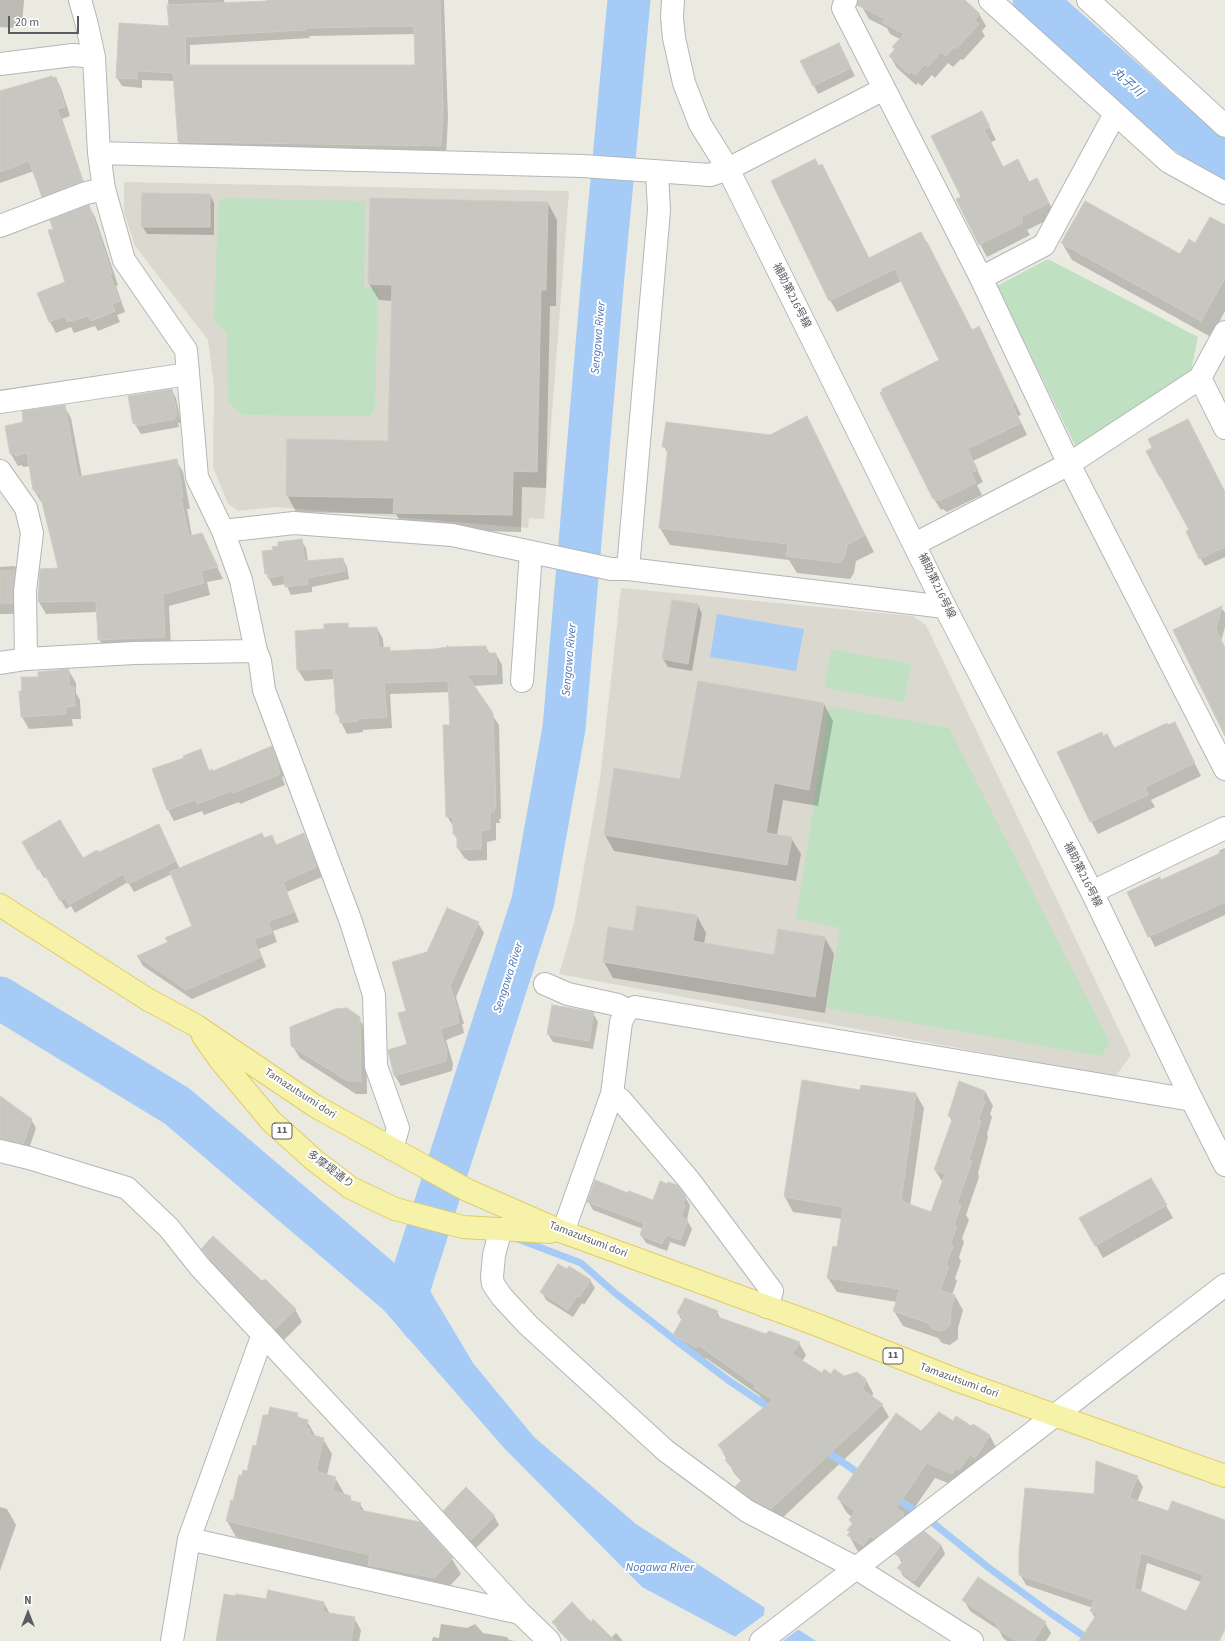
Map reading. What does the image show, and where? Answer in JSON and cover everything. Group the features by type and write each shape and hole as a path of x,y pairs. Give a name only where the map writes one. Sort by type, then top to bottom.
{"main road":[{"name":"Tamazutsumi dori","path":"0,905 147,999 195,1025 315,1106 467,1190 563,1232 767,1307 1054,1416 1225,1476"},
{"name":"多摩堤通り","path":"195,1025 220,1060 271,1121 314,1160 351,1188 395,1208 463,1227 563,1232"}],"street":[{"path":"80,0 94,57 99,153 104,189 124,260 186,350 197,477 223,531 241,580 256,651 260,661 264,690 351,922 374,995 376,1066 398,1128 392,1149"},
{"name":"補助第216号線","path":"673,0 672,17 674,38 684,83 700,124 728,169 945,607 1092,892 1225,1165"},
{"path":"846,0 843,8 981,278 1069,464 1225,769"},
{"path":"990,0 1169,162 1225,194"},
{"path":"1091,1 1225,126"},
{"path":"0,64 73,55 94,57"},
{"path":"99,153 583,166 710,175 728,169 884,89"},
{"path":"981,278 1044,246 1115,114"},
{"path":"620,569 659,210 651,171"},
{"path":"0,226 86,193 104,189"},
{"path":"915,544 1069,464 1200,378 1225,332"},
{"path":"0,402 188,374"},
{"path":"1200,378 1225,428"},
{"path":"0,471 26,508 32,534 25,591 26,658"},
{"path":"223,531 294,523 452,535 620,569 945,607"},
{"path":"522,681 540,554"},
{"path":"0,663 26,658 134,653 256,651"},
{"path":"1092,892 1225,828"},
{"path":"545,984 568,994 618,1005 627,1010"},
{"path":"563,1232 612,1094 621,1022 627,1010 635,1007 1192,1100"},
{"path":"612,1094 621,1100 689,1180 772,1291 767,1307"},
{"path":"0,1151 30,1158 127,1188 169,1228 200,1267 520,1613 549,1641"},
{"path":"501,1229 494,1255 492,1277 493,1284 502,1297 528,1325 666,1451 746,1511 856,1568 972,1641"},
{"path":"761,1641 1225,1285"},
{"path":"172,1641 189,1539 263,1334"},
{"path":"189,1539 520,1613"}],"shaded area":[{"path":"124,182 569,191 544,519 529,518 528,528 275,507 238,511 228,504 213,467 214,387 208,340 135,246 124,212"},
{"path":"621,588 913,616 926,625 1131,1055 1115,1077 559,974 574,923 600,779"}],"green space":[{"path":"224,198 366,201 364,288 378,289 375,409 370,416 242,415 228,401 227,334 214,320 218,203"},
{"path":"1048,259 1198,337 1191,371 1076,447 997,286"},
{"path":"831,649 911,664 904,702 824,688"},
{"path":"829,706 949,728 1110,1043 1101,1056 826,1008 840,928 796,919"}],"water":[{"path":"717,614 804,629 796,671 710,657"},
{"name":"Nogawa River","path":"423,1279 473,1363 534,1437 636,1524 816,1641 743,1641 642,1587 504,1448 382,1308"}],"pier":[{"path":"765,1605 800,1628 783,1641 739,1641 733,1638 764,1615"}],"building":[{"path":"440,0 443,109 441,146 178,142 173,73 137,71 137,79 116,78 119,23 169,26 167,5 267,1","holes":["414,26 415,65 186,65 185,37 305,30 305,28"]},
{"path":"858,0 965,0 980,14 975,20 979,24 956,49 954,47 946,56 941,52 928,67 925,64 915,75 911,72 909,74 889,56 895,49 892,47 904,34 882,22 887,20 857,5"},
{"path":"839,43 851,68 813,86 800,61"},
{"path":"52,76 52,78 56,77 65,107 57,109 83,181 42,197 29,161 0,172 0,91"},
{"path":"982,111 990,127 984,129 1003,167 1018,159 1029,182 1037,178 1049,203 1021,217 1023,223 979,245 956,199 961,197 931,136"},
{"path":"815,159 819,166 822,164 869,258 921,232 972,330 979,326 1015,403 1012,404 1021,423 967,449 978,470 971,473 976,483 939,501 935,498 933,499 880,393 882,389 939,360 895,269 829,301 771,181"},
{"path":"142,193 210,194 210,227 141,227"},
{"path":"370,198 548,202 546,290 541,290 537,472 513,471 512,515 393,513 394,498 286,496 287,439 388,441 392,285 368,284"},
{"path":"1085,201 1180,254 1189,239 1195,243 1210,217 1225,225 1225,278 1201,321 1061,243"},
{"path":"89,205 112,274 110,275 120,301 112,304 115,311 91,321 88,316 67,322 65,316 49,322 37,293 65,282 48,230 53,229 50,220"},
{"path":"172,389 177,415 174,415 175,419 136,426 135,423 133,424 128,396"},
{"path":"65,405 78,477 177,459 183,497 181,498 189,536 202,533 218,567 201,571 204,583 163,594 165,637 98,640 96,601 38,602 40,569 58,568 40,494 37,494 37,490 33,490 27,453 15,456 15,453 10,454 5,426 23,422 22,411"},
{"path":"807,416 865,535 847,545 845,556 840,563 786,556 788,544 659,528 668,447 662,447 666,422 770,435"},
{"path":"1188,419 1225,492 1225,547 1199,559 1186,531 1189,530 1146,451 1152,448 1148,439"},
{"path":"302,539 305,561 343,558 345,571 307,578 308,584 285,587 284,575 268,578 267,573 265,574 262,551 273,550 272,547 278,546 278,542"},
{"path":"15,570 13,603 0,603 0,571"},
{"path":"672,600 698,604 688,664 662,659"},
{"path":"1222,606 1216,629 1225,648 1225,736 1173,630"},
{"path":"348,623 348,628 377,627 379,648 390,647 390,651 434,649 447,647 447,645 449,647 486,646 487,653 496,653 497,674 467,675 493,713 496,808 494,808 494,812 490,812 490,829 481,831 481,849 461,850 461,848 457,848 457,834 453,834 453,817 446,817 443,725 450,725 448,681 384,683 387,717 358,719 358,721 340,723 339,714 336,714 333,668 297,670 295,631 324,629 324,624"},
{"path":"69,669 69,687 74,687 75,706 66,707 66,714 21,717 19,691 22,691 21,677 38,677 38,672"},
{"path":"698,681 824,703 809,790 774,783 766,833 792,837 787,865 604,835 614,768 680,779"},
{"path":"1175,722 1195,763 1145,787 1148,795 1090,822 1057,752 1102,732 1103,736 1107,734 1114,748 1167,723 1168,725"},
{"path":"272,746 279,765 277,765 280,774 233,793 232,791 197,804 195,800 167,810 152,769 184,758 183,756 201,749 209,771 212,769 213,771"},
{"path":"60,820 83,858 97,850 99,852 159,824 176,861 128,884 123,874 69,905 66,898 60,901 41,869 38,870 22,842"},
{"path":"262,833 264,838 272,835 276,845 304,833 317,867 283,882 294,912 268,922 272,933 254,939 261,957 186,990 137,956 168,942 165,938 192,926 170,872"},
{"path":"1225,851 1225,902 1148,937 1127,892 1160,877 1161,880"},
{"path":"637,906 697,915 693,941 774,955 778,929 825,937 815,997 603,962 608,927 633,931"},
{"path":"447,908 479,922 450,986 459,1014 457,1014 459,1023 440,1029 447,1052 446,1061 394,1076 388,1050 407,1044 398,1013 406,1011 392,962 427,952"},
{"path":"552,1005 594,1012 589,1041 547,1034"},
{"path":"347,1008 360,1017 361,1081 348,1081 291,1046 290,1027 335,1009"},
{"path":"802,1080 860,1090 861,1085 916,1093 901,1201 931,1212 945,1174 934,1170 953,1117 948,1116 959,1081 985,1091 982,1101 985,1102 978,1121 981,1121 969,1160 972,1161 957,1203 961,1205 954,1225 957,1226 950,1245 953,1246 946,1265 949,1266 940,1290 955,1295 950,1313 950,1325 945,1329 941,1331 933,1329 928,1323 893,1311 900,1289 827,1278 833,1246 837,1247 843,1207 784,1197"},
{"path":"0,1096 32,1119 23,1144 0,1139"},
{"path":"1151,1178 1167,1205 1095,1246 1079,1218"},
{"path":"595,1180 628,1193 629,1191 653,1200 660,1181 667,1184 668,1182 677,1185 686,1196 682,1205 685,1205 681,1217 688,1220 680,1240 666,1235 662,1244 640,1235 644,1223 587,1202"},
{"path":"213,1236 262,1281 265,1279 296,1309 275,1329 201,1249"},
{"path":"558,1264 567,1269 569,1266 591,1280 579,1297 577,1296 568,1310 540,1292"},
{"path":"685,1298 718,1311 715,1316 766,1334 769,1331 800,1342 792,1354 822,1373 824,1369 831,1374 834,1369 844,1376 857,1372 866,1379 863,1390 883,1404 771,1509 735,1487 742,1480 725,1460 728,1457 718,1445 773,1400 754,1388 756,1386 698,1345 697,1348 673,1335 683,1317 677,1313"},
{"path":"270,1407 298,1413 297,1417 308,1420 306,1428 310,1429 309,1434 324,1438 316,1471 336,1477 333,1491 351,1496 349,1500 361,1503 359,1510 420,1522 453,1558 434,1578 368,1565 370,1555 226,1521 231,1500 233,1501 239,1475 242,1476 243,1470 247,1471 253,1445 256,1446 263,1415 268,1415"},
{"path":"939,1412 953,1421 956,1416 971,1426 973,1424 990,1435 975,1458 970,1455 959,1470 956,1468 952,1474 927,1463 896,1508 904,1513 904,1516 874,1539 870,1536 863,1546 847,1535 850,1532 847,1530 853,1523 849,1520 855,1511 837,1498 896,1413 921,1431"},
{"path":"1096,1461 1138,1476 1129,1498 1168,1511 1172,1501 1225,1520 1225,1629 1219,1641 1079,1641 1097,1614 1090,1611 1094,1600 1019,1575 1019,1553 1025,1488 1094,1494","holes":["1141,1553 1204,1575 1186,1611 1134,1588"]},
{"path":"466,1487 495,1516 471,1540 443,1511"},
{"path":"924,1531 941,1545 914,1581 897,1568 904,1560 895,1554"},
{"path":"978,1577 1046,1622 1034,1641 1016,1641 996,1628 998,1625 962,1600"},
{"path":"268,1590 324,1602 323,1612 355,1617 351,1641 216,1641 224,1594 235,1596 236,1594 266,1599"},
{"path":"572,1602 591,1622 593,1619 615,1641 571,1641 552,1622"}],"waterway":[{"name":"Sengawa River","path":"405,1300 533,901 564,728 603,276 629,0"},
{"name":"丸子川","path":"1034,0 1174,124 1225,159"},
{"path":"0,998 177,1106 405,1300 422,1322"},
{"path":"515,1238 581,1263 615,1293 679,1343 728,1380 774,1411"},
{"path":"823,1449 863,1476"},
{"path":"893,1496 933,1523 989,1568 1091,1641"}]}
